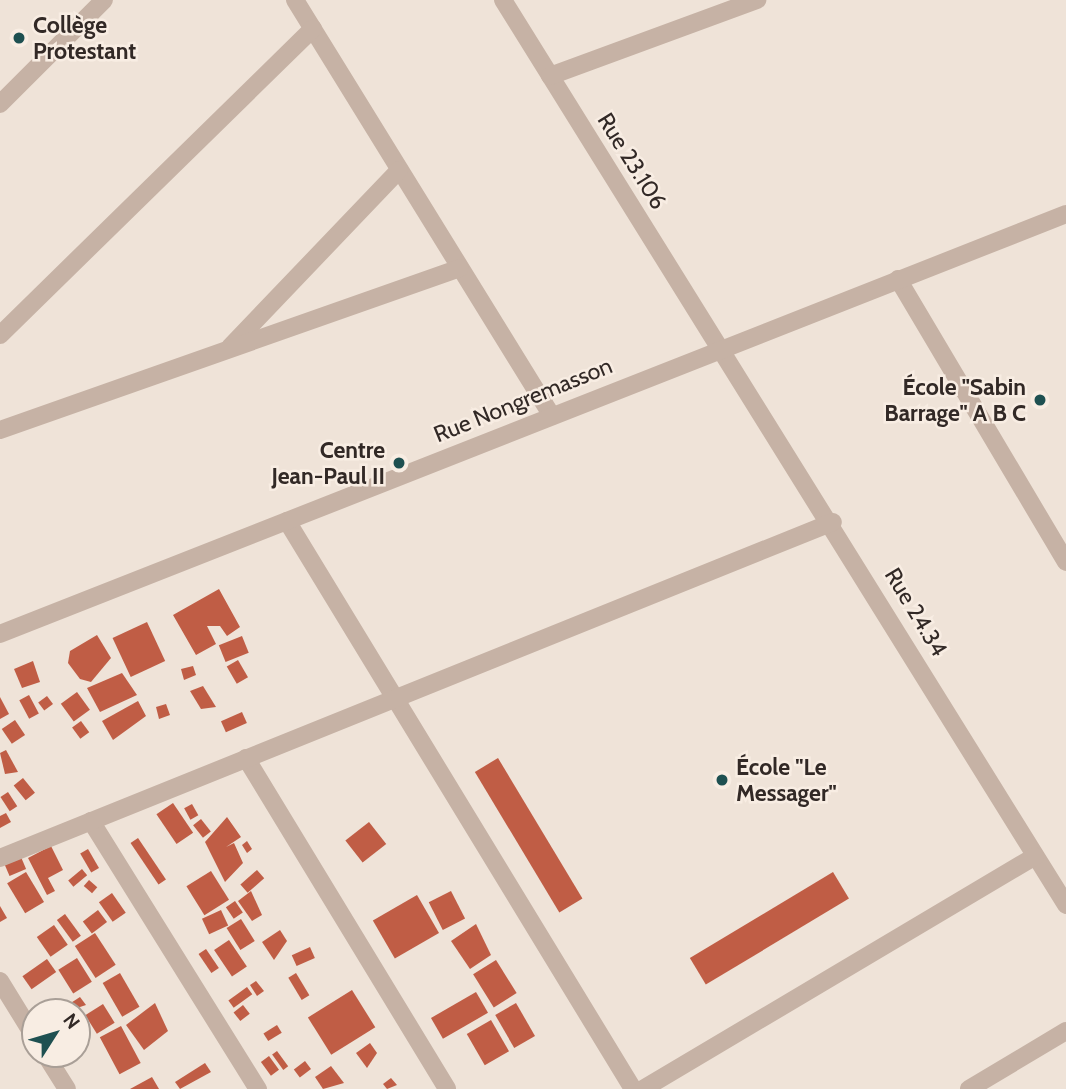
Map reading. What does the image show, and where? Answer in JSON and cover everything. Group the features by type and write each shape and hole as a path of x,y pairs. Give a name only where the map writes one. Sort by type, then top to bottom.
{"street":[{"path":"0,104 104,0"},
{"path":"295,0 550,413"},
{"name":"Rue 23.106","path":"503,0 719,348"},
{"path":"550,76 732,5 757,0"},
{"path":"0,334 313,28"},
{"path":"229,349 399,170"},
{"name":"Rue Nongremasson","path":"0,634 287,521 550,413 1066,214"},
{"path":"1,428 459,268"},
{"path":"898,279 1066,562"},
{"name":"Rue 24.34","path":"719,348 833,522 1066,905"},
{"path":"287,521 633,1089"},
{"path":"0,858 833,522"},
{"path":"246,758 447,1089"},
{"path":"91,821 258,1089"},
{"path":"643,1089 1035,856"},
{"path":"0,981 21,1015"},
{"path":"969,1089 1066,1031"},
{"path":"53,1068 66,1089"}],"building":[{"path":"219,589 240,627 227,636 220,626 207,626 216,644 196,655 173,615"},
{"path":"147,622 165,661 131,677 113,638"},
{"path":"97,635 111,658 91,682 80,679 68,663 70,651"},
{"path":"242,636 249,653 226,662 219,645"},
{"path":"238,660 248,677 237,684 227,666"},
{"path":"33,661 40,682 22,688 14,669"},
{"path":"193,666 196,675 184,680 181,669"},
{"path":"122,673 137,695 100,712 87,688"},
{"path":"203,686 216,707 201,709 190,691"},
{"path":"77,692 90,710 74,722 61,704"},
{"path":"29,695 39,714 29,719 19,700"},
{"path":"47,696 53,704 44,711 38,703"},
{"path":"0,697 9,714 0,719"},
{"path":"138,701 146,716 113,740 102,721"},
{"path":"166,704 170,715 159,719 156,707"},
{"path":"242,712 247,723 226,732 221,721"},
{"path":"15,720 25,735 12,744 2,729"},
{"path":"81,721 89,732 80,739 72,727"},
{"path":"6,750 18,772 5,774 0,753"},
{"path":"498,758 582,899 559,912 475,772"},
{"path":"23,778 35,793 26,800 14,786"},
{"path":"8,792 17,806 10,811 0,797"},
{"path":"173,803 193,833 177,844 156,814"},
{"path":"192,804 198,815 190,820 184,808"},
{"path":"6,813 11,822 0,828 0,816"},
{"path":"227,817 241,837 226,847 234,843 243,863 225,882 205,842"},
{"path":"201,819 211,832 203,838 193,825"},
{"path":"369,822 386,844 363,863 345,840"},
{"path":"138,838 166,879 158,884 131,843"},
{"path":"247,841 252,849 247,853 242,845"},
{"path":"51,846 63,870 48,878 55,891 47,895 28,858"},
{"path":"88,849 99,868 91,873 80,854"},
{"path":"21,857 26,869 10,876 4,864"},
{"path":"82,869 87,875 73,887 68,881"},
{"path":"257,870 264,878 248,893 240,884"},
{"path":"211,871 229,900 204,915 186,886"},
{"path":"26,872 44,902 25,913 7,883"},
{"path":"833,872 849,899 706,985 690,958"},
{"path":"89,880 97,887 92,893 84,886"},
{"path":"251,891 262,915 252,921 238,901"},
{"path":"451,891 465,919 443,930 429,902"},
{"path":"112,893 126,913 113,922 99,902"},
{"path":"417,895 439,933 395,959 373,920"},
{"path":"235,901 243,913 234,919 226,907"},
{"path":"0,906 7,918 0,922"},
{"path":"98,910 107,922 92,933 83,921"},
{"path":"221,910 228,925 209,934 202,919"},
{"path":"65,914 81,936 73,942 57,920"},
{"path":"241,919 255,941 240,950 227,928"},
{"path":"476,924 491,955 470,969 451,941"},
{"path":"54,925 68,945 51,957 37,937"},
{"path":"280,930 287,941 274,960 262,942"},
{"path":"95,933 116,965 96,978 75,946"},
{"path":"229,940 247,967 232,977 214,950"},
{"path":"310,947 315,958 297,966 292,955"},
{"path":"206,949 219,968 211,973 199,954"},
{"path":"77,958 92,982 73,993 58,970"},
{"path":"47,959 56,972 32,989 22,976"},
{"path":"496,960 517,993 494,1007 473,974"},
{"path":"120,973 140,1007 122,1017 103,983"},
{"path":"296,973 309,995 302,1000 288,978"},
{"path":"256,981 264,991 257,996 250,985"},
{"path":"247,987 252,994 234,1008 228,1001"},
{"path":"352,990 375,1027 331,1055 308,1018"},
{"path":"476,992 488,1013 443,1039 431,1018"},
{"path":"155,1003 168,1031 144,1050 126,1025"},
{"path":"516,1003 535,1036 514,1048 495,1015"},
{"path":"103,1004 115,1023 97,1034 91,1024 91,1011"},
{"path":"243,1005 250,1014 240,1021 234,1012"},
{"path":"491,1020 509,1051 485,1065 467,1034"},
{"path":"277,1025 282,1033 268,1041 263,1033"},
{"path":"121,1026 141,1063 120,1074 100,1037"},
{"path":"370,1043 377,1053 367,1068 356,1053"},
{"path":"277,1051 288,1066 283,1070 272,1055"},
{"path":"269,1056 279,1070 271,1076 261,1062"},
{"path":"305,1061 311,1069 300,1077 294,1069"},
{"path":"205,1063 211,1072 180,1089 175,1082"},
{"path":"331,1066 344,1083 323,1089 315,1077"},
{"path":"152,1077 159,1089 130,1089"},
{"path":"391,1078 397,1085 387,1089 383,1084"}],"place":[{"name":"Collège Protestant","path":"19,38"},
{"name":"École \"Sabin Barrage\" A B C","path":"1040,400"},
{"name":"Centre Jean-Paul II","path":"399,463"},
{"name":"École \"Le Messager\"","path":"722,780"}]}
